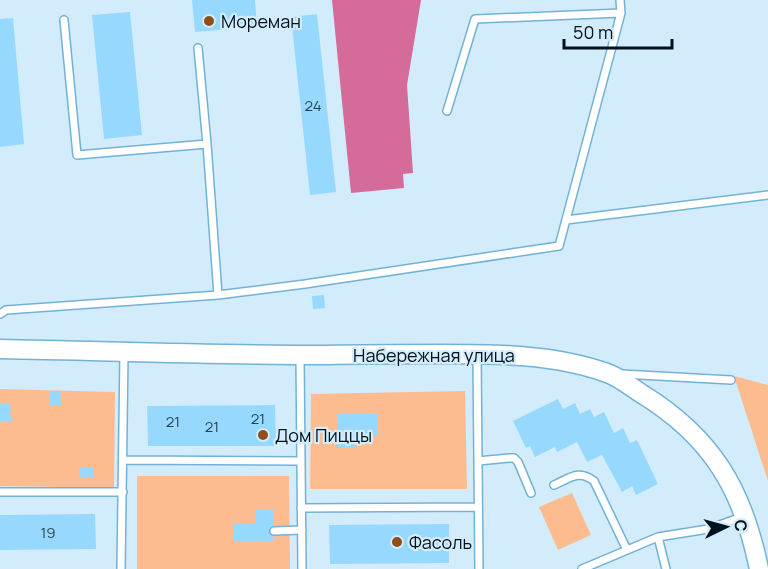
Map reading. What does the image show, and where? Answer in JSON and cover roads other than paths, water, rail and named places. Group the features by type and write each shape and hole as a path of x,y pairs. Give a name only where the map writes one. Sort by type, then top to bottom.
{"street":[{"name":"Набережная улица","path":"0,349 300,355 477,354 527,356 609,373 672,414 716,459 745,516 759,569"}],"lane":[{"path":"0,314 6,310 218,295 559,246 621,13 620,0"},
{"path":"447,111 475,19 621,13"},
{"path":"64,20 77,155 207,144"},
{"path":"198,48 218,295"},
{"path":"566,220 768,195"},
{"path":"122,569 124,351"},
{"path":"477,354 479,569"},
{"path":"300,355 302,569"},
{"path":"609,373 730,380"},
{"path":"478,461 514,458 518,462 531,494"},
{"path":"123,460 301,461"},
{"path":"554,485 577,475 586,475 594,481 627,550"},
{"path":"0,492 123,492"},
{"path":"301,508 478,507"},
{"path":"582,569 658,537 708,529 745,516"},
{"path":"274,531 302,531"},
{"path":"658,537 666,569"}],"place":[{"name":"Мореман","path":"209,21"},
{"name":"Дом Пиццы","path":"263,435"},
{"name":"Фасоль","path":"397,542"}]}
